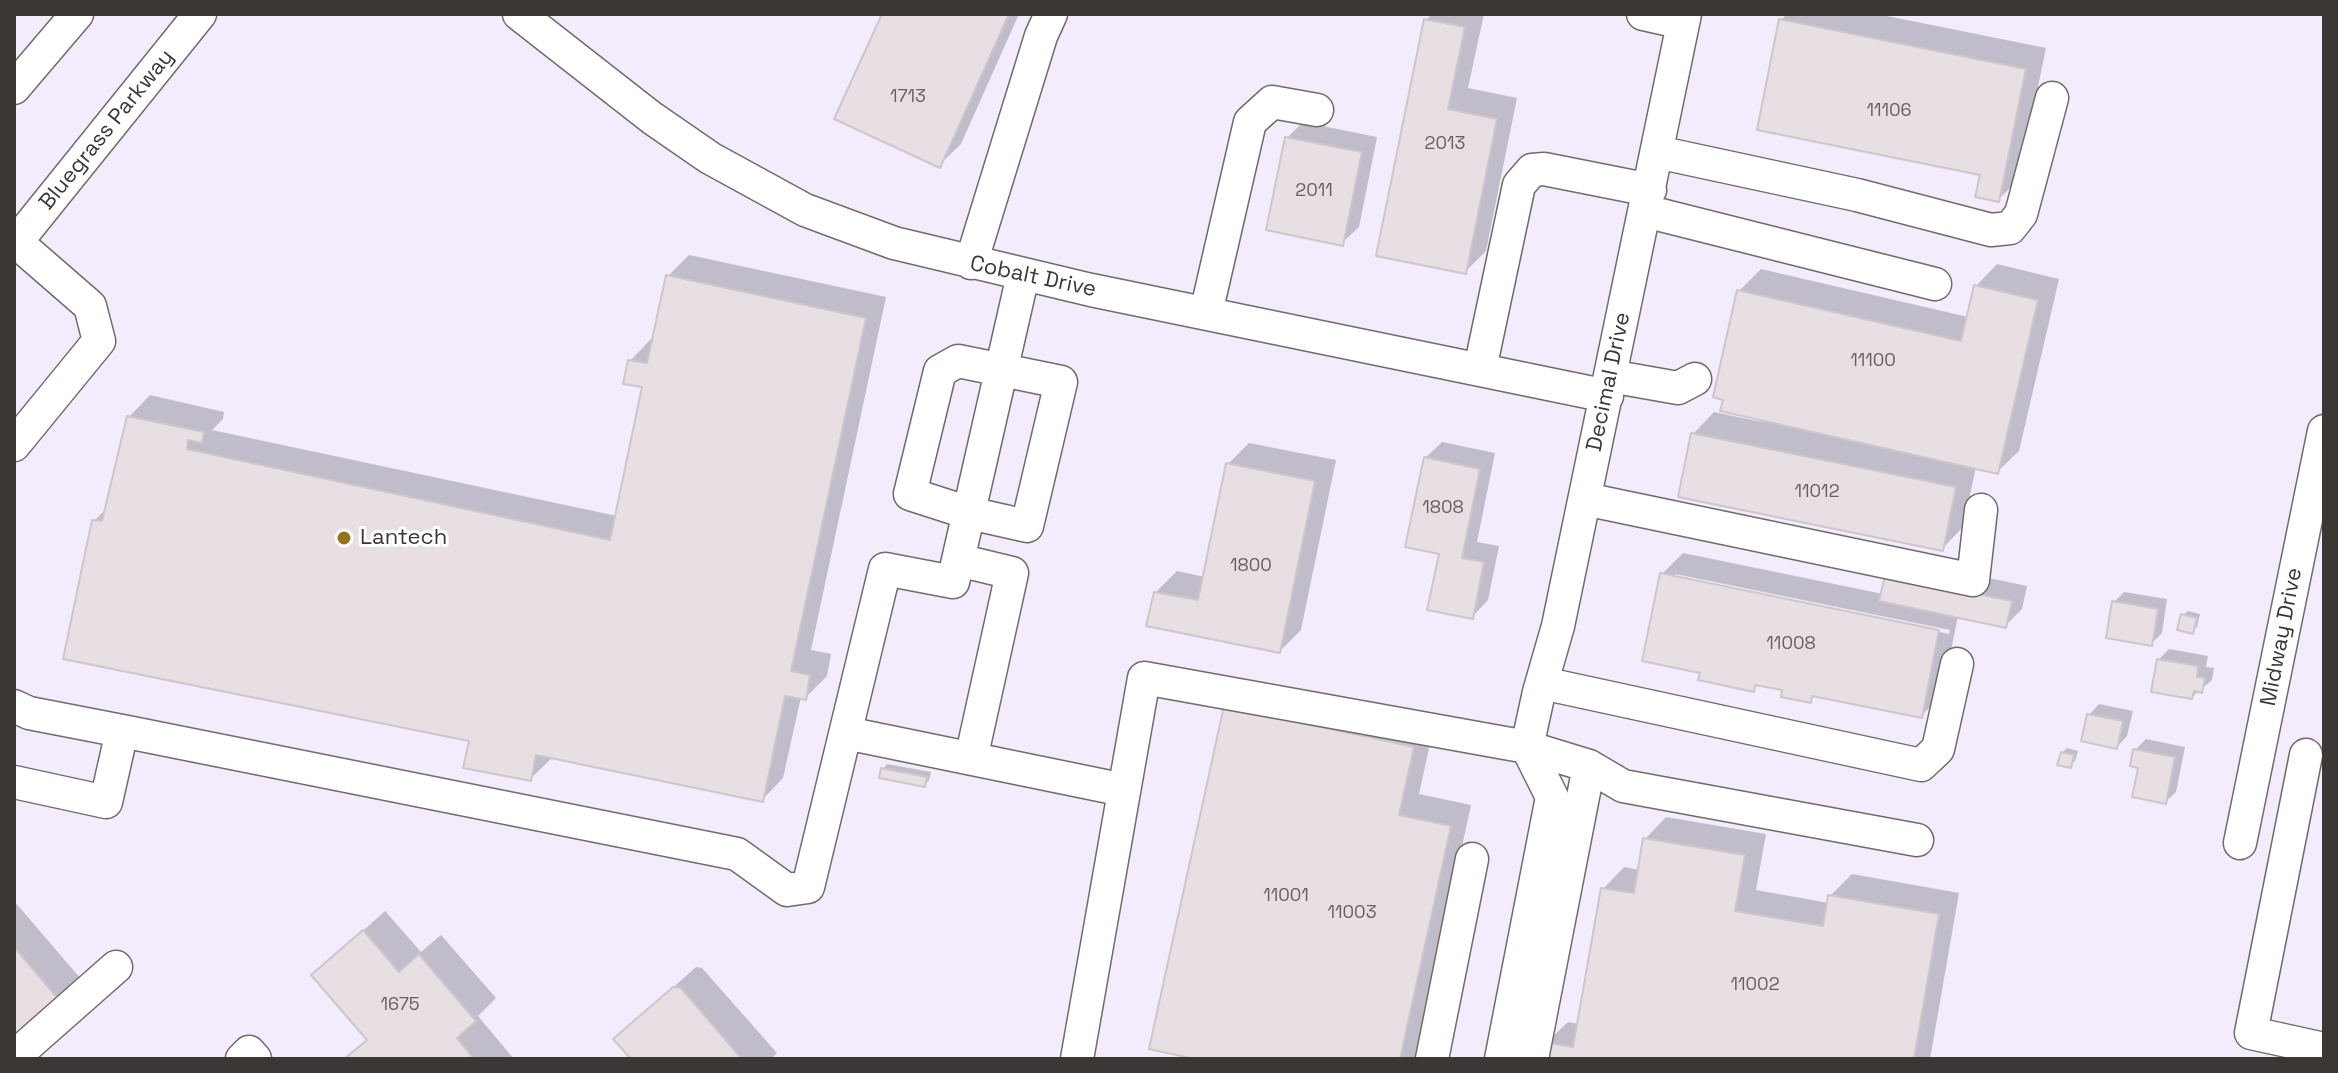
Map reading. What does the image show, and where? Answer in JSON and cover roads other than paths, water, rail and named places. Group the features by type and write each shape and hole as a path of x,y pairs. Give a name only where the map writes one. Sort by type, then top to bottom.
{"street":[{"path":"14,88 77,14"},
{"name":"Bluegrass Parkway","path":"15,242 200,14"},
{"name":"Cobalt Drive","path":"519,14 652,118 723,166 805,210 894,243 1023,275 1480,369 1608,386 1678,388 1695,379"},
{"path":"971,263 1041,36 1051,14"},
{"path":"1643,14 1684,19"},
{"name":"Decimal Drive","path":"1527,747 1558,626 1684,19"},
{"path":"1657,152 1857,195 1991,230 2010,228 2021,214 2052,98"},
{"path":"1206,313 1250,122 1272,102 1317,110"},
{"path":"1480,369 1519,185 1532,170 1544,169 1935,284"},
{"path":"14,445 99,341 90,306 15,242"},
{"path":"14,706 29,713 737,854 787,890 808,887 885,569 953,582 1023,275"},
{"path":"958,361 1001,369 1061,382 1027,526 969,513 910,494 940,371 958,361"},
{"name":"Midway Drive","path":"2240,843 2324,431"},
{"path":"1585,499 1973,580 1981,510"},
{"path":"958,560 1012,573 971,759"},
{"path":"1542,683 1921,765 1938,749 1957,664"},
{"path":"1077,1059 1144,678 1527,747 1589,766 1623,786 1917,840"},
{"path":"14,782 106,802 122,731"},
{"path":"846,733 1124,790"},
{"path":"2260,745 2315,756 2251,1033 2324,1049"},
{"path":"1501,1059 1552,797 1527,747"},
{"path":"1532,1059 1589,766"},
{"path":"1432,1059 1472,859"},
{"path":"14,1057 116,967"},
{"path":"242,1059 249,1052 255,1059"}],"place":[{"name":"Lantech","path":"344,538"}]}
